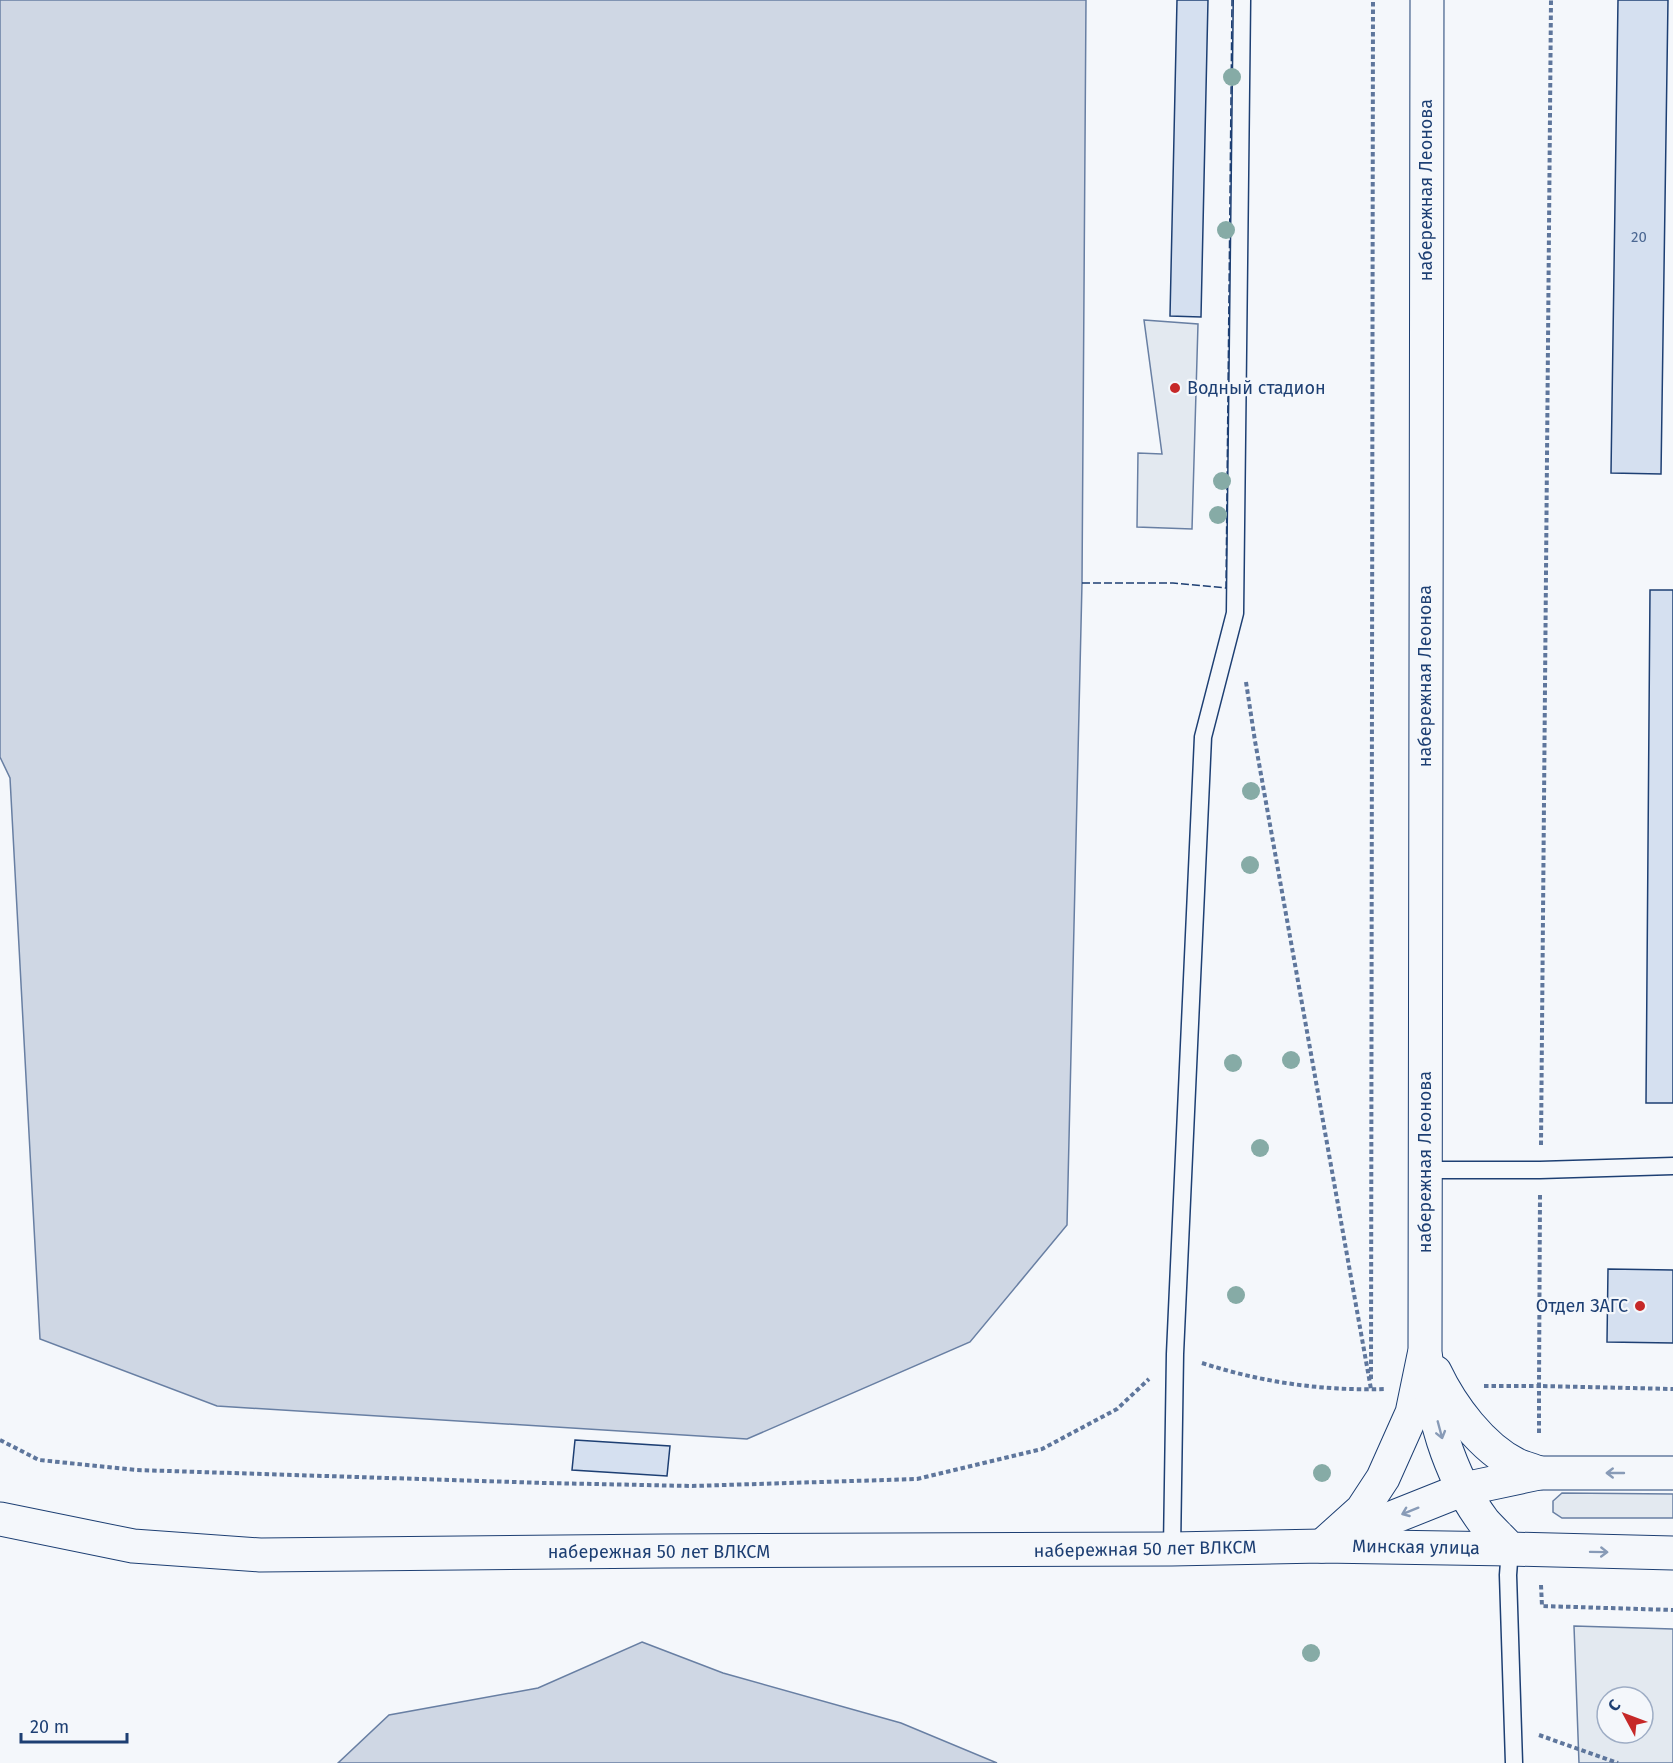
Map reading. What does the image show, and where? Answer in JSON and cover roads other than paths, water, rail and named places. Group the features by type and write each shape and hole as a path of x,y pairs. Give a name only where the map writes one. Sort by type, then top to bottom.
{"main road":[{"name":"набережная Леонова","path":"1425,1352 1426,0"},
{"path":"1425,1352 1441,1386 1464,1420 1491,1447 1517,1465 1539,1473"},
{"path":"1425,1352 1428,1386 1443,1444 1464,1489 1484,1522 1525,1550"},
{"path":"1322,1546 1362,1510 1383,1478 1412,1413 1425,1352"},
{"path":"1322,1546 1464,1489 1539,1473 1673,1473"},
{"name":"набережная 50 лет ВЛКСМ","path":"0,1519 132,1546 260,1555 1322,1546"},
{"name":"Минская улица","path":"1322,1546 1673,1553"}],"lane":[{"path":"1172,1549 1175,1354 1203,737 1235,613 1242,0"},
{"path":"1425,1170 1540,1170 1673,1166"},
{"path":"1514,1763 1508,1575 1525,1550"}],"place":[{"name":"Водный стадион","path":"1175,388"},
{"name":"Отдел ЗАГС","path":"1640,1306"}]}
